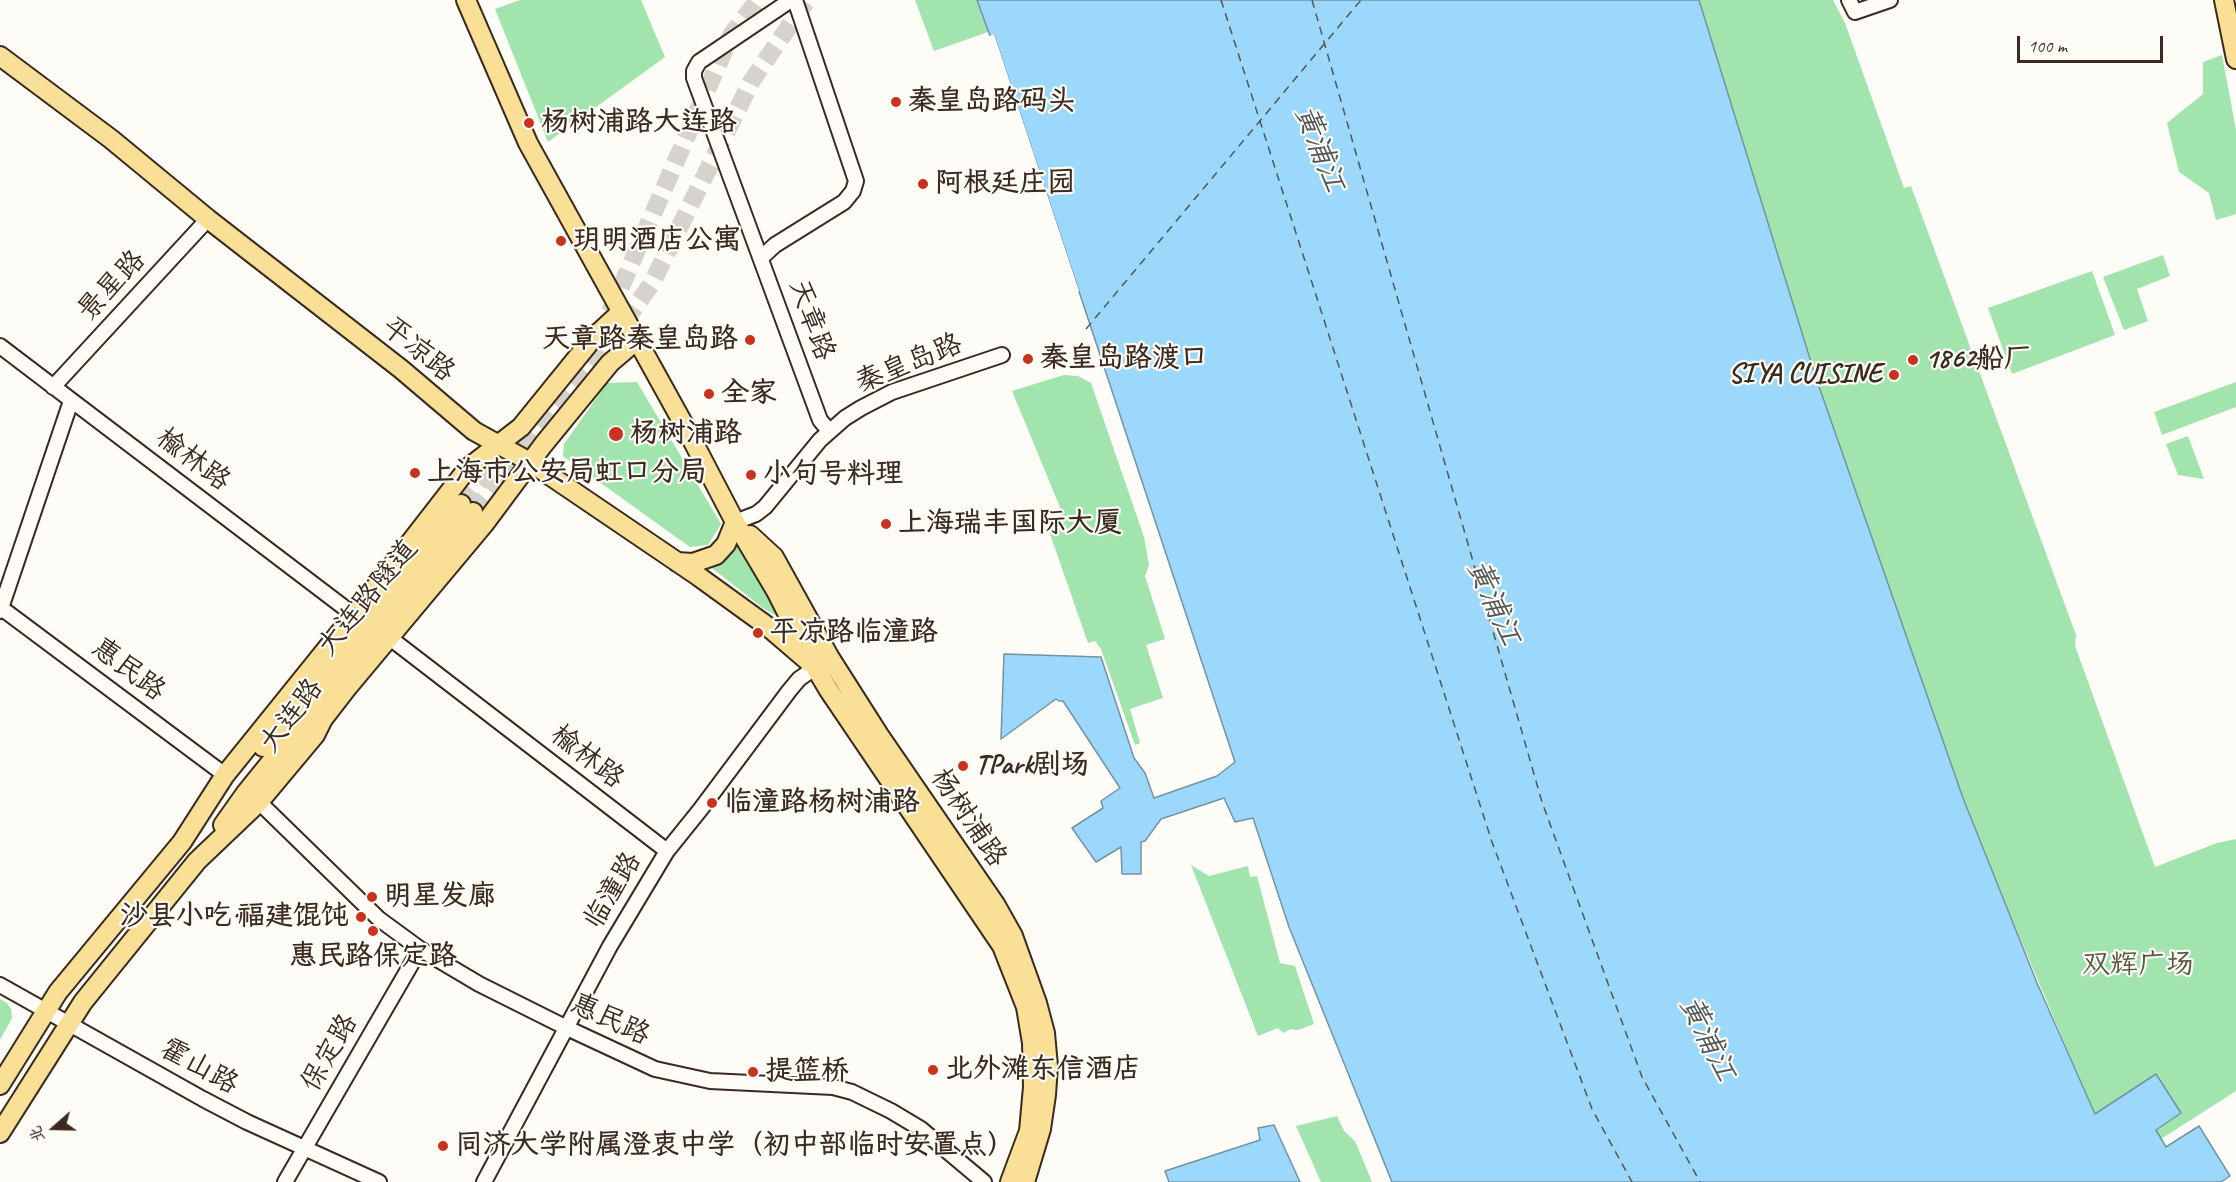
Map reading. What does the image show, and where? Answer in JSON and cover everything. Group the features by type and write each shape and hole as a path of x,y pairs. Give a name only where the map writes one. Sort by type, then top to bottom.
{"main road":[{"name":"杨树浦路","path":"466,0 528,144 735,522 774,557 823,663 879,735 994,904 1013,936 1028,973 1045,1033 1048,1066 1041,1129 1025,1182"},
{"path":"2224,0 2236,59"},
{"name":"平凉路","path":"0,56 111,139 208,219 401,369 474,431 530,462 823,663"},
{"name":"大连路","path":"0,1085 58,992 182,842 225,774 354,615 468,468 521,426 594,337 620,313"},
{"name":"大连路","path":"0,1132 68,1023 197,861 259,802 315,735 323,718 442,571 485,523 530,462 610,363 637,340"},
{"name":"大连路隧道","path":"182,842 467,508 245,794 197,861"},
{"path":"677,562 693,563 716,555 726,544 735,522"},
{"name":"杨树浦路","path":"823,663 828,689 976,905 1002,946 1015,975 1026,1007 1032,1043 1033,1087 1029,1131 1010,1182"}],"street":[{"path":"761,258 775,244 843,202 852,194 856,181 793,0"},
{"name":"天章路","path":"793,0 707,57 696,66 694,78 820,420 829,431"},
{"path":"1852,6 1890,0"},
{"name":"景星路","path":"53,387 208,219"},
{"name":"榆林路","path":"0,346 354,615"},
{"name":"秦皇岛路","path":"735,522 756,514 765,507 829,431 861,408 892,392 1002,356"},
{"path":"1,609 71,401"},
{"name":"惠民路","path":"1,609 225,774"},
{"name":"榆林路","path":"390,638 667,851"},
{"name":"临潼路","path":"484,1182 615,936 667,851 789,691 799,679 823,663"},
{"name":"惠民路","path":"259,802 378,919 420,950 479,984 655,1069 710,1081 833,1086 852,1092 891,1111 921,1130 984,1182"},
{"name":"保定路","path":"285,1182 420,950"},
{"name":"霍山路","path":"0,985 203,1099 379,1182"}],"green space":[{"path":"520,0 641,0 665,57 548,142 495,9"},
{"path":"915,0 977,0 988,32 934,51"},
{"name":"双辉广场","path":"1699,0 1833,0 1845,23 1904,188 1911,186 2076,635 2075,646 2155,867 2217,843 2236,839 2236,1091 2161,1139 2095,1115 1993,874 1963,798 1815,375"},
{"path":"2222,55 2236,130 2236,214 2216,220 2209,193 2179,172 2167,123 2203,94 2203,62"},
{"path":"2163,255 2170,276 2137,289 2148,321 2124,330 2103,277"},
{"path":"2092,271 2115,335 2012,374 1988,308"},
{"path":"1064,375 1078,376 1091,383 1144,537 1149,565 1145,576 1165,639 1146,645 1163,698 1130,709 1140,743 1135,745 1101,649 1095,641 1088,643 1049,531 1061,527 1058,514 1062,512 1012,391"},
{"path":"637,382 721,524 708,545 690,547 563,456 564,444 607,383"},
{"path":"2236,382 2236,407 2162,435 2154,412"},
{"path":"2188,436 2204,479 2178,475 2166,444"},
{"path":"737,541 784,620 763,608 708,565"},
{"path":"1191,865 1209,876 1248,866 1250,877 1257,876 1280,963 1295,966 1314,1024 1283,1033 1278,1028 1258,1036"},
{"path":"0,999 11,1009 12,1018 0,1040"},
{"path":"1337,1116 1344,1131 1355,1141 1372,1182 1321,1182 1296,1126"}],"water":[{"name":"黄浦江","path":"977,0 1699,0 1815,375 1963,798 2037,983 2095,1114 2156,1074 2181,1113 2156,1130 2166,1147 2199,1126 2230,1176 2221,1182 1392,1182 1289,927 1253,818 1235,822 1224,798 1161,819 1145,841 1141,842 1141,874 1122,874 1121,847 1096,862 1072,828 1103,808 1101,801 1120,788 1063,701 1056,699 1001,739 1004,654 1101,657 1134,758 1145,773 1154,798 1217,776 1235,762 994,35 990,36"},
{"path":"1274,1125 1300,1182 1169,1182 1165,1171 1260,1140 1258,1128"}],"pier":[{"path":"994,34 1079,291 1076,293 992,39 987,37"}],"ferry route":[{"path":"1221,0 1492,842 1592,1109 1632,1182"},
{"path":"1312,0 1542,802 1642,1077 1700,1182"},
{"path":"1086,329 1361,0"}],"tunnel":[{"path":"610,312 731,35 758,0"},
{"path":"473,512 592,368 652,283 751,82 807,0"},
{"path":"461,504 516,437"}],"place":[{"name":"秦皇岛路码头","path":"896,102"},
{"name":"杨树浦路大连路","path":"529,123"},
{"name":"阿根廷庄园","path":"923,184"},
{"name":"玥明酒店公寓","path":"561,241"},
{"name":"天章路秦皇岛路","path":"750,340"},
{"name":"秦皇岛路渡口","path":"1028,359"},
{"name":"1862船厂","path":"1913,360"},
{"name":"SIYA CUISINE","path":"1894,375"},
{"name":"全家","path":"709,394"},
{"name":"杨树浦路","path":"616,434"},
{"name":"上海市公安局虹口分局","path":"415,473"},
{"name":"小句号料理","path":"751,475"},
{"name":"上海瑞丰国际大厦","path":"886,524"},
{"name":"平凉路临潼路","path":"758,633"},
{"name":"TPark剧场","path":"963,766"},
{"name":"临潼路杨树浦路","path":"712,803"},
{"name":"明星发廊","path":"372,897"},
{"name":"沙县小吃·福建馄饨","path":"361,917"},
{"name":"惠民路保定路","path":"373,931"},
{"name":"北外滩东信酒店","path":"933,1070"},
{"name":"提篮桥","path":"753,1072"},
{"name":"同济大学附属澄衷中学（初中部临时安置点）","path":"443,1146"}]}
